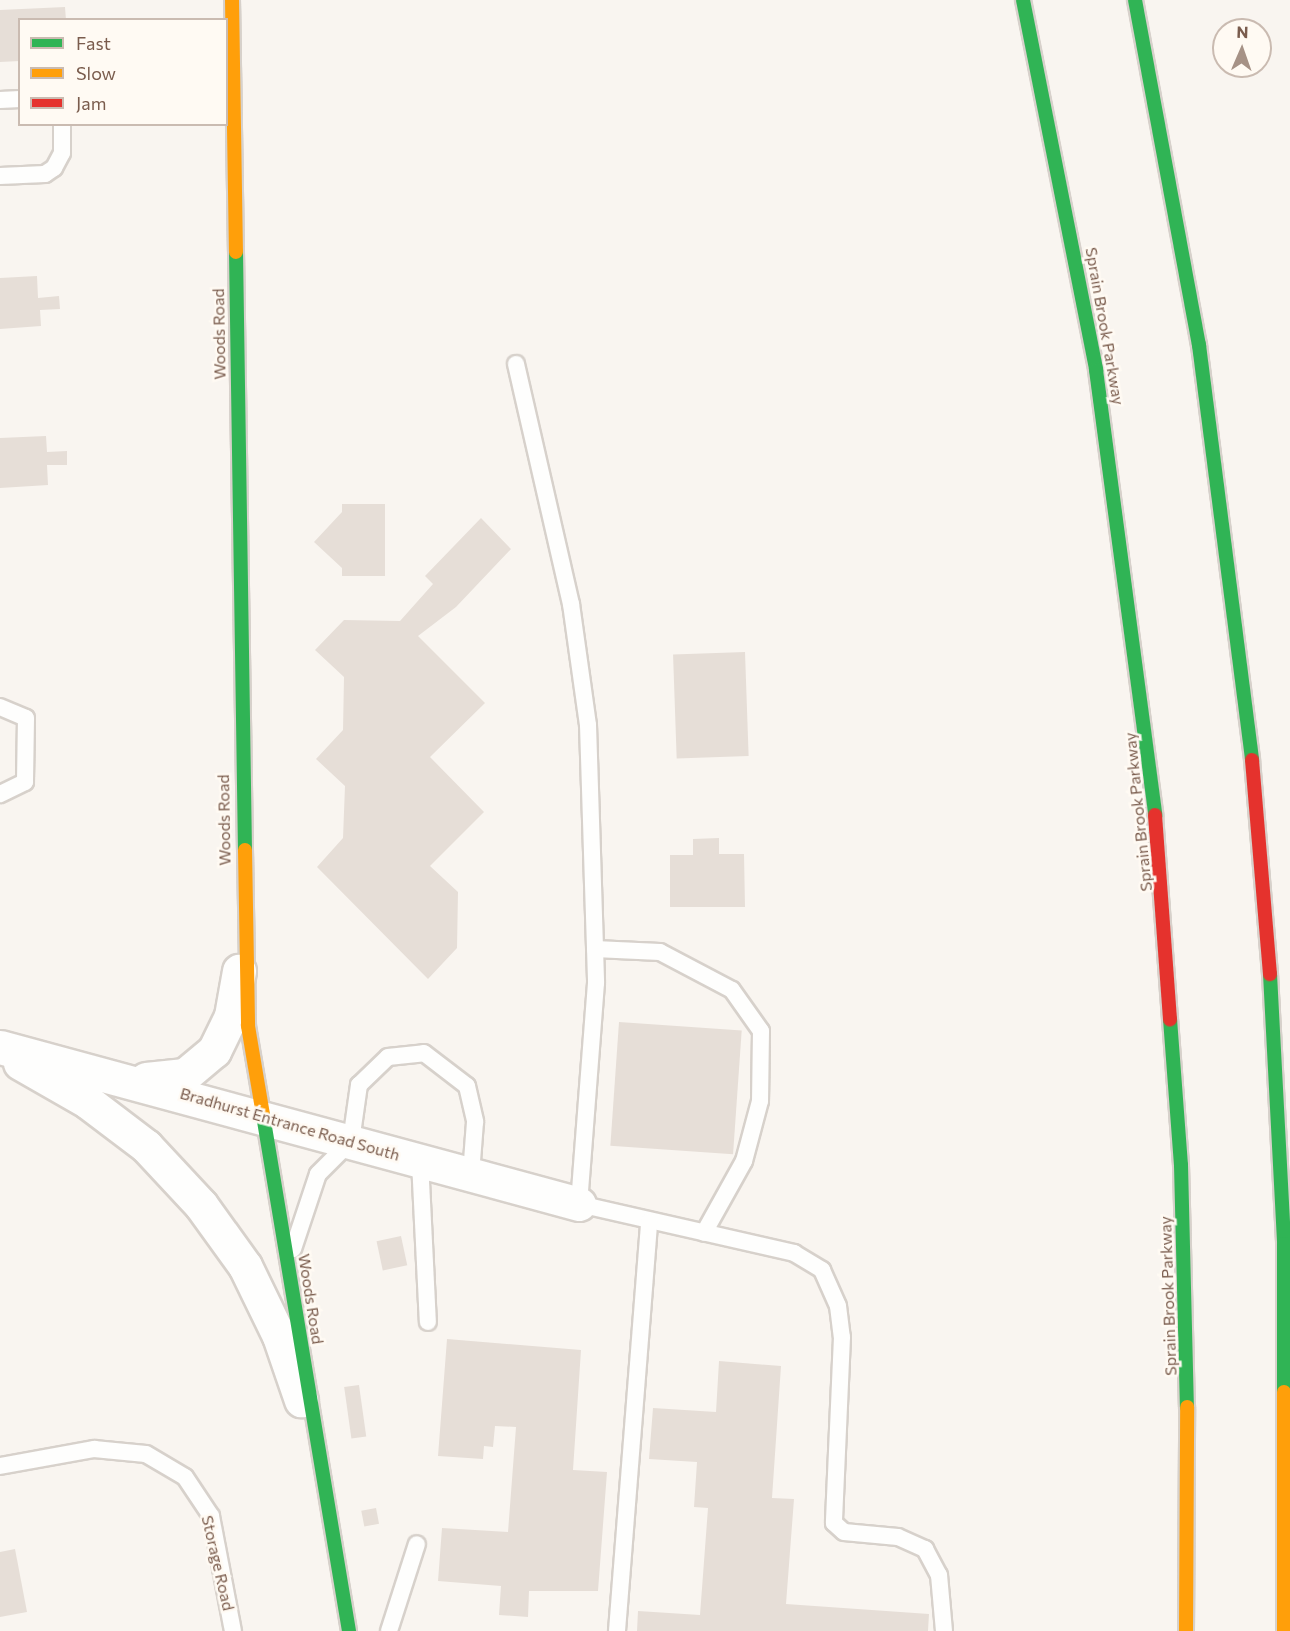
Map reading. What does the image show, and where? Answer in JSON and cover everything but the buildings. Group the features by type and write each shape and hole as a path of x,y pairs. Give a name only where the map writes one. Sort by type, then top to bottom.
{"main road":[{"name":"Woods Road","path":"232,0 243,945 248,1026 349,1631"},
{"name":"Sprain Brook Parkway","path":"1023,0 1096,370 1151,765 1181,1165 1187,1383 1186,1631"},
{"path":"1135,0 1215,445 1255,794 1284,1244 1284,1631"}],"street":[{"path":"133,1080 185,1075 214,1051 231,1016 243,945"},
{"name":"Bradhurst Entrance Road South","path":"0,1047 133,1080 579,1204"},
{"path":"0,1052 88,1102 138,1140 201,1205 245,1266 279,1336 319,1453"}],"lane":[{"path":"0,100 18,99"},
{"path":"0,176 45,174 54,168 62,153 62,126"},
{"path":"516,364 571,604 586,714 595,950 579,1204 794,1253 822,1270 838,1306 842,1337 834,1523 844,1532 898,1537 925,1549 939,1575 944,1631"},
{"path":"0,707 26,718 25,782 0,794"},
{"path":"595,950 660,952 732,990 761,1031 760,1101 744,1161 704,1233"},
{"path":"289,1268 318,1174 351,1141 359,1085 388,1057 424,1053 467,1086 475,1122 471,1174"},
{"path":"420,1161 428,1322"},
{"path":"617,1631 650,1222"},
{"name":"Storage Road","path":"0,1466 94,1449 146,1454 185,1477 211,1516 233,1631"},
{"path":"389,1631 417,1544"}],"traffic: fast":[{"path":"1023,0 1096,370 1155,815"},
{"path":"1135,0 1199,345 1252,760"},
{"path":"236,252 245,850"},
{"path":"1270,974 1284,1244 1284,1392"},
{"path":"1170,1019 1181,1165 1187,1407"},
{"path":"263,1115 349,1631"}],"traffic: slow":[{"path":"232,0 236,252"},
{"path":"245,850 248,1026 263,1115"},
{"path":"1284,1392 1284,1631"},
{"path":"1186,1631 1187,1407"}],"traffic: jam":[{"path":"1252,760 1270,974"},
{"path":"1155,815 1170,1019"}]}
